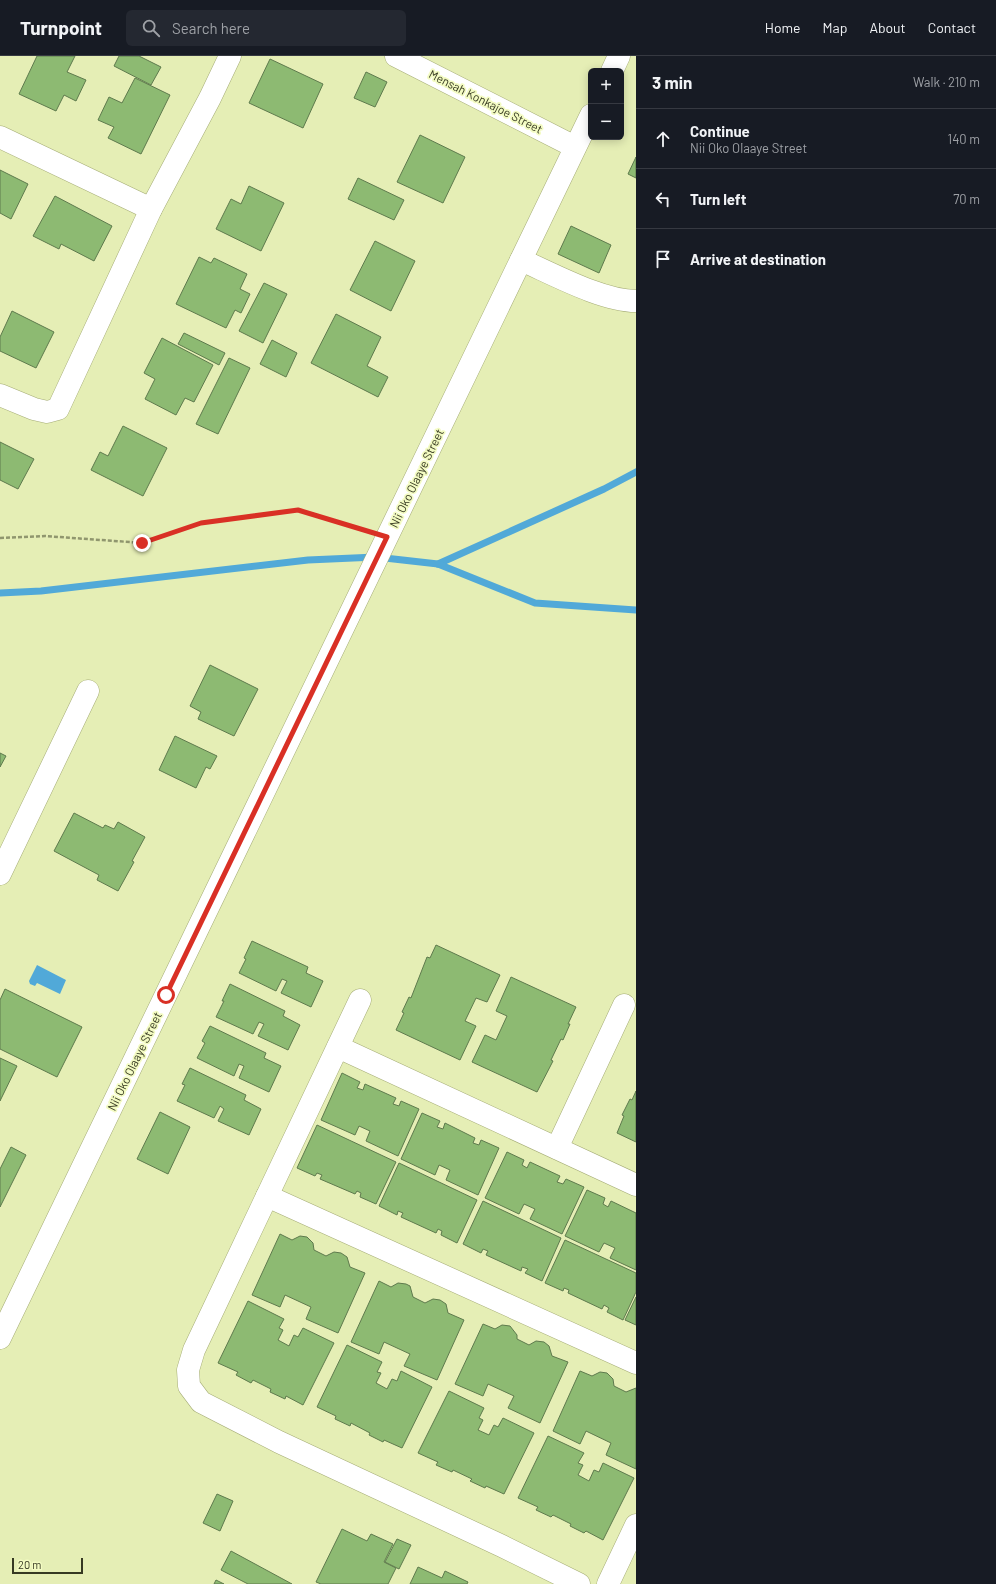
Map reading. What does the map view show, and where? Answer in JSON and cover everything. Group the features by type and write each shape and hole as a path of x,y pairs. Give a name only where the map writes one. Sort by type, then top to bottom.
{"street":[{"path":"0,395 34,409 47,412 58,409 152,209 230,56"},
{"name":"Mensah Konkajoe Street","path":"396,56 575,147"},
{"path":"613,68 619,56"},
{"name":"Nii Oko Olaaye Street","path":"0,1338 588,121"},
{"path":"0,137 152,209"},
{"path":"521,260 600,295 636,302"},
{"path":"0,874 88,691"},
{"path":"360,1000 194,1350 188,1370 189,1386 201,1402 279,1442 502,1546 579,1584"},
{"path":"557,1148 624,1005"},
{"path":"338,1047 636,1185"},
{"path":"267,1196 636,1363"},
{"path":"608,1584 636,1524"}],"path":[{"path":"0,538 45,536 142,543 201,523 298,510 387,537"}],"water":[{"path":"37,965 66,980 60,994 37,983 35,986 30,984 29,981"}],"building":[{"path":"37,56 75,56 67,72 86,80 76,101 64,95 56,111 19,94"},
{"path":"119,56 139,56 161,67 151,85 114,66"},
{"path":"270,59 323,84 303,128 249,103"},
{"path":"366,72 387,82 375,107 354,98"},
{"path":"135,78 170,95 141,154 108,138 114,127 98,120 109,97 122,103"},
{"path":"420,135 465,157 443,203 397,182"},
{"path":"636,157 636,178 628,174"},
{"path":"0,170 28,184 11,219 0,213"},
{"path":"358,178 404,200 394,220 348,199"},
{"path":"249,186 284,203 261,251 216,229 231,199 241,204"},
{"path":"55,196 112,226 94,261 61,244 59,249 33,236"},
{"path":"571,226 611,245 599,273 558,254"},
{"path":"375,241 415,261 391,311 350,290"},
{"path":"199,257 211,263 214,258 247,274 240,289 250,294 241,313 235,310 226,328 176,304"},
{"path":"264,283 287,294 263,343 239,331"},
{"path":"12,311 54,332 36,368 0,351 0,337"},
{"path":"336,314 381,337 367,366 388,377 378,397 311,363"},
{"path":"184,333 225,353 219,365 178,344"},
{"path":"162,338 213,365 194,402 185,398 176,415 145,399 155,379 144,373"},
{"path":"272,340 297,353 286,377 260,364"},
{"path":"229,358 250,368 218,434 196,424"},
{"path":"123,426 167,448 143,496 91,470 100,452 108,456"},
{"path":"0,442 34,459 18,489 0,480"},
{"path":"210,665 258,689 234,736 198,719 201,712 190,706"},
{"path":"175,736 217,756 210,769 206,767 196,788 159,770"},
{"path":"0,753 6,756 0,767"},
{"path":"74,813 103,828 105,825 114,829 118,822 145,837 132,861 134,862 118,891 97,880 99,875 54,851"},
{"path":"252,941 308,967 306,973 323,981 311,1007 281,993 287,981 282,979 276,991 239,973 246,959 244,958"},
{"path":"436,945 500,975 487,1002 476,998 465,1021 476,1026 460,1060 396,1030 404,1013 402,1012 409,997 411,998 427,957 430,958"},
{"path":"511,977 576,1007 568,1024 570,1024 563,1040 561,1039 551,1060 553,1061 537,1092 472,1062 485,1035 496,1040 507,1016 496,1011"},
{"path":"230,984 285,1011 283,1016 300,1025 288,1050 258,1036 264,1024 259,1022 253,1034 216,1017"},
{"path":"5,989 82,1027 57,1077 0,1049 0,1000"},
{"path":"210,1026 266,1053 264,1058 281,1066 269,1092 239,1078 244,1066 239,1064 234,1076 197,1058 205,1043 202,1041"},
{"path":"0,1058 17,1066 0,1101"},
{"path":"190,1068 246,1095 244,1100 261,1109 249,1135 218,1121 224,1109 220,1106 214,1118 177,1101 185,1085 182,1084"},
{"path":"342,1073 360,1082 357,1088 363,1090 365,1084 396,1098 393,1104 399,1106 401,1101 419,1109 398,1156 366,1141 370,1131 359,1126 355,1135 321,1120"},
{"path":"636,1091 636,1142 617,1133 624,1116 622,1115"},
{"path":"160,1112 190,1127 168,1174 137,1159"},
{"path":"422,1113 440,1121 437,1127 443,1129 445,1123 475,1138 473,1143 479,1145 481,1140 499,1148 478,1195 446,1180 450,1170 439,1165 435,1175 401,1159"},
{"path":"317,1125 396,1162 376,1204 360,1197 361,1193 357,1191 355,1194 320,1179 322,1175 317,1173 315,1176 297,1168"},
{"path":"11,1147 26,1155 0,1207 0,1169"},
{"path":"507,1152 524,1160 522,1165 527,1168 530,1162 560,1176 557,1182 563,1184 566,1179 584,1187 562,1234 530,1219 535,1209 524,1204 519,1214 485,1198"},
{"path":"399,1163 477,1200 457,1243 441,1235 442,1231 438,1229 436,1233 401,1217 403,1213 398,1211 397,1215 379,1206"},
{"path":"587,1190 605,1198 603,1204 608,1207 611,1201 636,1213 636,1270 610,1258 615,1248 604,1243 599,1252 565,1236"},
{"path":"483,1201 561,1238 542,1281 525,1273 528,1269 522,1267 521,1271 486,1255 488,1251 483,1249 481,1253 463,1244"},
{"path":"280,1234 292,1240 300,1236 307,1237 313,1243 314,1250 326,1256 334,1252 341,1253 347,1257 350,1267 365,1273 338,1333 306,1319 311,1307 285,1295 280,1307 252,1295"},
{"path":"565,1240 636,1273 636,1292 623,1320 607,1312 609,1308 604,1305 602,1309 568,1293 569,1290 564,1288 563,1291 545,1283"},
{"path":"379,1281 391,1287 398,1283 406,1284 410,1286 413,1297 425,1303 433,1299 440,1300 446,1304 448,1313 464,1320 437,1380 404,1366 410,1354 384,1342 379,1354 351,1342"},
{"path":"636,1297 636,1325 625,1320"},
{"path":"248,1301 284,1319 279,1328 283,1330 278,1340 289,1346 294,1335 298,1337 303,1328 334,1343 303,1405 286,1396 285,1399 270,1392 271,1389 253,1380 251,1383 236,1375 238,1372 218,1363"},
{"path":"483,1324 495,1329 502,1325 510,1326 517,1335 517,1339 529,1345 536,1341 544,1342 549,1346 552,1356 568,1362 540,1423 508,1408 514,1396 488,1384 483,1396 455,1384"},
{"path":"347,1345 382,1362 377,1372 381,1373 376,1383 387,1389 392,1379 397,1381 401,1371 432,1387 402,1448 384,1440 383,1442 351,1423 350,1426 335,1419 336,1416 317,1407"},
{"path":"580,1371 592,1376 600,1372 607,1373 613,1379 614,1386 626,1392 636,1388 636,1469 606,1455 611,1443 586,1431 580,1444 553,1431"},
{"path":"449,1391 484,1408 479,1418 483,1420 478,1430 489,1435 494,1425 498,1427 503,1418 534,1433 504,1494 470,1481 472,1479 453,1470 452,1472 436,1465 438,1462 418,1453"},
{"path":"548,1436 584,1453 578,1463 583,1465 578,1475 589,1481 594,1470 599,1472 603,1463 634,1478 603,1540 586,1531 584,1533 570,1526 571,1524 553,1515 551,1517 536,1510 538,1507 518,1498"},
{"path":"217,1494 233,1501 220,1531 203,1523"},
{"path":"342,1529 367,1541 371,1534 393,1544 384,1562 396,1568 388,1584 321,1584 316,1582"},
{"path":"397,1539 411,1545 399,1569 385,1562"},
{"path":"231,1551 292,1584 248,1584 221,1570"},
{"path":"418,1567 442,1578 445,1571 468,1582 467,1584 410,1584"},
{"path":"216,1580 224,1584 214,1584"}],"waterway":[{"path":"438,564 604,489 636,472"},
{"path":"0,593 41,591 308,560 376,557 438,564 535,603 636,610"}],"route":[{"path":"142,543 201,523 298,510 387,537 166,995"}]}
